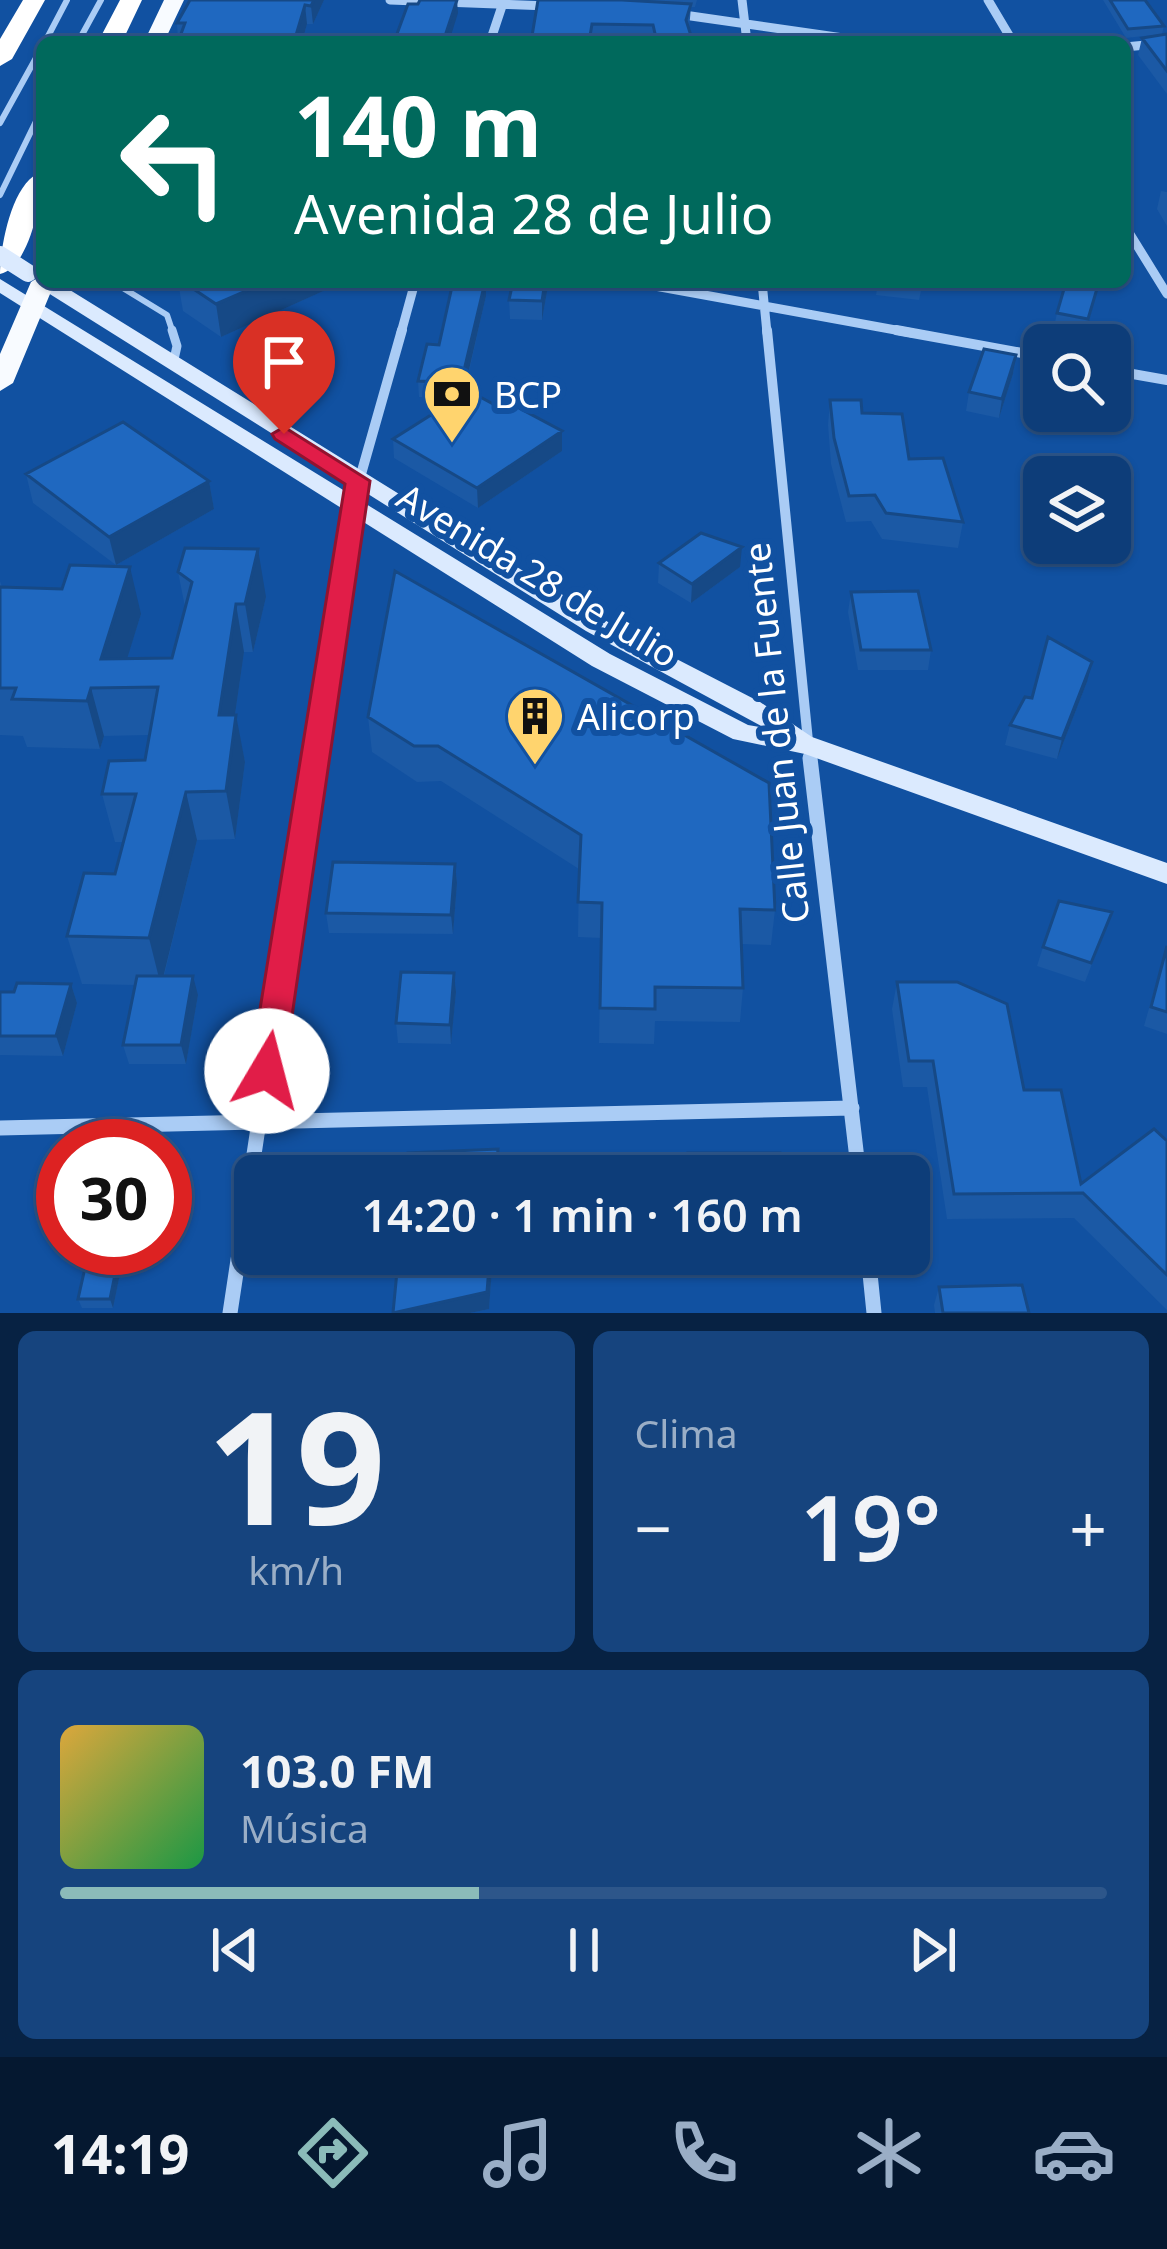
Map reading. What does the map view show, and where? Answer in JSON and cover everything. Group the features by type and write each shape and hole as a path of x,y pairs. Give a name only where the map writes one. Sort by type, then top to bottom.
{"highway":[{"path":"0,59 34,0"},
{"path":"113,36 131,0"},
{"path":"25,283 36,216"}],"main road":[{"path":"157,36 173,0"},
{"name":"Avenida 28 de Julio","path":"0,256 25,283 354,494 601,660 742,733 808,745 1167,874"},
{"path":"0,383 25,283"},
{"name":"Avenida 28 de Julio","path":"25,283 173,364 354,494"}],"street":[{"path":"390,0 567,7"},
{"path":"742,0 747,36"},
{"path":"988,0 1009,36"},
{"path":"492,36 503,2"},
{"path":"664,14 834,36"},
{"path":"1131,46 1167,43"},
{"path":"1131,236 1167,294"},
{"path":"230,1313 354,494 413,288"},
{"path":"666,288 1023,353"},
{"name":"Calle Juan de la Fuente","path":"762,288 808,745 857,1155"},
{"path":"1131,374 1167,380"},
{"path":"0,1128 260,1118 852,1108"},
{"path":"870,1275 874,1313"}],"lane":[{"path":"47,36 67,0"},
{"path":"81,36 101,0"},
{"path":"0,123 36,57"},
{"path":"0,195 36,121"},
{"path":"123,288 167,315 177,346 173,364"}],"building":[{"path":"190,0 314,0 311,6 305,5 296,36 180,36 185,23 177,23"},
{"path":"420,0 457,0 445,36 396,36 408,4"},
{"path":"538,0 691,4 686,20 691,36 656,36 653,25 592,24 590,36 532,36"},
{"path":"1110,0 1145,0 1164,26 1128,29"},
{"path":"1167,34 1167,71 1142,38"},
{"path":"192,288 253,288 216,304"},
{"path":"452,288 484,288 461,383 418,381 427,344 439,345"},
{"path":"512,288 544,288 542,301 509,300"},
{"path":"1064,288 1097,288 1088,319 1057,313"},
{"path":"984,349 1016,355 1002,399 969,392"},
{"path":"469,391 508,412 517,407 562,431 477,488 393,439"},
{"path":"830,400 861,400 862,413 902,414 909,459 943,458 963,522 886,513 875,495 849,496"},
{"path":"123,422 209,481 109,537 26,474"},
{"path":"701,533 742,547 692,584 659,563"},
{"path":"185,548 258,549 245,604 236,604 219,715 236,715 226,791 186,792 149,938 67,936 84,873 115,874 136,794 102,794 109,761 145,760 158,687 91,688 87,701 12,699 16,688 0,688 0,587 62,589 70,565 130,567 101,659 172,658 192,582 178,572"},
{"name":"Alicorp","path":"395,571 769,783 775,910 740,909 743,988 655,987 655,1009 600,1008 602,903 578,902 581,835 438,746 414,746 368,717"},
{"path":"918,591 931,650 861,650 851,592"},
{"path":"1048,637 1092,662 1062,739 1010,725 1025,697 1032,698"},
{"path":"333,862 455,864 451,915 326,913"},
{"path":"1059,901 1112,912 1091,963 1043,947"},
{"path":"1167,946 1167,1012 1151,1007"},
{"path":"401,972 454,973 450,1025 396,1023"},
{"path":"137,976 193,976 181,1045 123,1045"},
{"path":"897,982 957,982 1007,1004 1024,1090 1061,1090 1081,1184 1154,1129 1167,1141 1167,1275 1083,1193 954,1194 933,1061 909,1061"},
{"path":"17,983 71,984 56,1036 0,1036 0,992 14,992"},
{"path":"498,1149 498,1155 408,1153"},
{"path":"688,1153 780,1155 688,1155"},
{"path":"83,1275 115,1275 110,1299 78,1299"},
{"path":"397,1275 488,1275 487,1292 393,1313"},
{"path":"1022,1285 1029,1313 943,1313 939,1287"}],"place":[{"name":"BCP","path":"452,445"},
{"name":"Alicorp","path":"535,767"}],"route":[{"path":"267,1071 357,481 284,434"}]}
